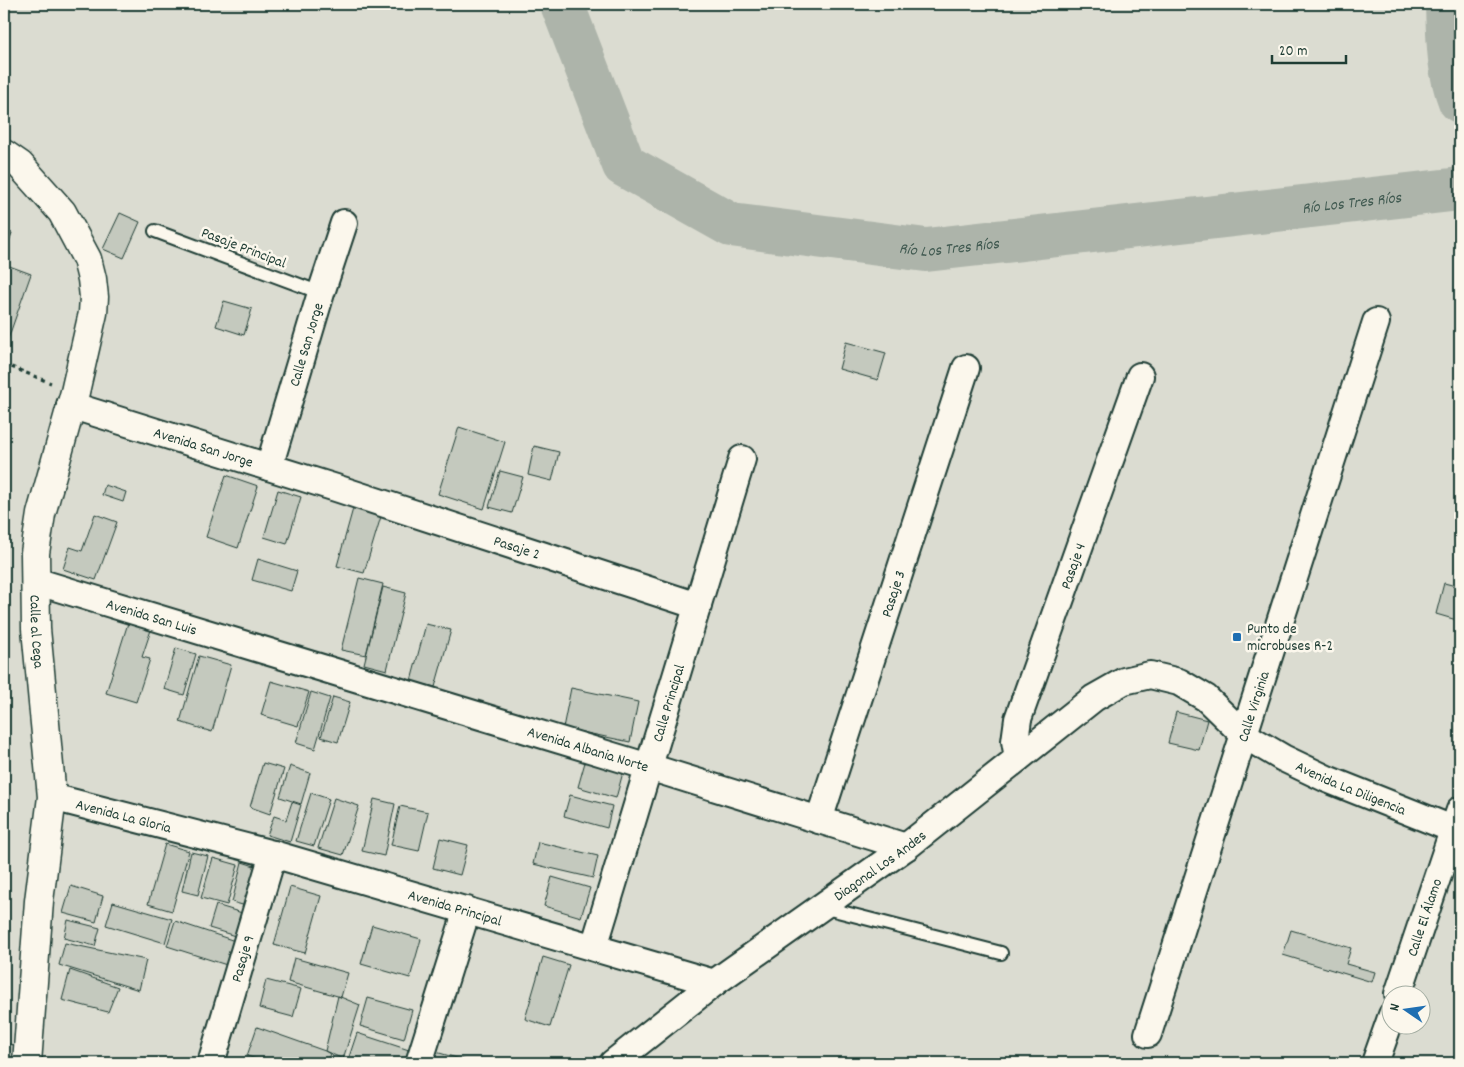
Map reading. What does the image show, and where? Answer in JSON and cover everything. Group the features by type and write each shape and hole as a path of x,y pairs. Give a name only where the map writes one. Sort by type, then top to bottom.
{"street":[{"name":"Calle al Cega","path":"4,154 20,165 62,212 87,259 94,297 93,313 73,399 41,514 35,553 36,629 52,797 39,901 27,1063"},
{"name":"Calle San Jorge","path":"269,467 344,223"},
{"name":"Calle Virginia","path":"1148,1034 1376,322"},
{"name":"Pasaje 3","path":"819,820 966,368"},
{"name":"Pasaje 4","path":"1018,758 1016,741 1018,718 1140,376"},
{"name":"Avenida San Jorge","path":"73,399 269,467 336,488"},
{"name":"Calle Principal","path":"594,947 742,459"},
{"name":"Pasaje 2","path":"336,488 698,606"},
{"name":"Avenida San Luis","path":"35,581 268,653"},
{"name":"Avenida Albania Norte","path":"268,653 649,767 906,847"},
{"name":"Avenida La Diligencia","path":"1150,675 1179,682 1206,698 1244,735 1283,758 1328,778 1458,824"},
{"name":"Diagonal Los Andes","path":"613,1063 714,983 906,847 1094,698 1124,681 1150,675"},
{"name":"Avenida La Gloria","path":"52,797 194,834"},
{"name":"Calle El Álamo","path":"1402,984 1458,824"},
{"name":"Avenida Principal","path":"194,834 273,854 714,983"},
{"name":"Pasaje 9","path":"211,1063 273,854"},
{"path":"419,1063 467,910"},
{"path":"1375,1063 1385,1034"}],"lane":[{"name":"Pasaje Principal","path":"155,231 321,293"},
{"path":"822,907 1001,953"}],"path":[{"path":"4,364 73,399"}],"shaded area":[{"path":"4,4 1460,4 1460,1063 4,1063"}],"building":[{"path":"120,213 140,222 124,258 103,249"},
{"path":"4,230 12,233 4,256"},
{"path":"4,264 31,274 8,339 4,338"},
{"path":"224,301 252,309 244,335 216,326"},
{"path":"846,342 886,353 878,380 839,369"},
{"path":"459,427 505,442 484,509 438,494"},
{"path":"534,446 559,452 552,481 528,475"},
{"path":"500,471 523,477 512,513 489,507"},
{"path":"226,475 258,486 238,548 206,537"},
{"path":"105,485 126,492 123,502 102,495"},
{"path":"278,490 301,497 287,544 264,537"},
{"path":"354,505 382,513 364,573 337,566"},
{"path":"95,514 117,522 96,580 63,569 70,547 82,551"},
{"path":"258,559 297,571 291,591 252,580"},
{"path":"359,578 383,584 366,655 341,650"},
{"path":"1444,583 1460,587 1460,621 1436,614"},
{"path":"383,587 406,593 387,670 364,664"},
{"path":"128,623 151,630 142,657 150,659 136,702 106,693"},
{"path":"426,624 451,630 435,687 411,681"},
{"path":"176,648 196,654 184,695 164,689"},
{"path":"199,656 231,665 212,732 180,722"},
{"path":"271,681 309,692 298,726 261,715"},
{"path":"571,688 638,702 630,742 563,728"},
{"path":"311,692 330,698 315,749 296,743"},
{"path":"333,697 350,702 338,742 321,737"},
{"path":"1176,712 1207,720 1199,750 1168,743"},
{"path":"587,755 625,765 616,798 578,787"},
{"path":"263,763 284,769 270,814 250,807"},
{"path":"290,766 310,773 301,804 280,797"},
{"path":"311,793 329,799 314,846 296,841"},
{"path":"570,795 612,806 607,828 564,816"},
{"path":"334,798 359,806 343,855 318,848"},
{"path":"374,799 395,804 384,856 362,851"},
{"path":"292,802 301,805 290,842 267,835 274,816 286,820"},
{"path":"400,806 428,812 419,851 391,845"},
{"path":"440,838 468,845 460,875 433,868"},
{"path":"538,842 598,856 593,878 533,864"},
{"path":"165,844 189,851 172,911 148,904"},
{"path":"191,852 208,856 198,895 182,891"},
{"path":"213,858 238,865 227,905 201,898"},
{"path":"242,862 264,869 253,908 232,902"},
{"path":"552,877 590,888 581,917 544,906"},
{"path":"71,886 103,896 96,922 63,913"},
{"path":"290,887 321,896 305,953 274,945"},
{"path":"113,902 172,919 165,943 106,925"},
{"path":"216,905 252,916 245,939 209,928"},
{"path":"68,920 100,928 95,946 64,938"},
{"path":"175,921 241,943 233,967 167,946"},
{"path":"372,925 421,939 410,978 361,964"},
{"path":"1291,930 1351,948 1346,964 1375,972 1372,982 1283,955"},
{"path":"65,943 146,960 139,990 59,965"},
{"path":"543,957 569,965 550,1027 525,1019"},
{"path":"294,958 348,973 341,997 288,982"},
{"path":"70,970 118,987 108,1012 62,1000"},
{"path":"266,980 301,989 293,1017 259,1008"},
{"path":"338,996 360,1005 343,1059 325,1051"},
{"path":"368,998 412,1010 404,1039 360,1026"},
{"path":"257,1027 330,1054 326,1063 269,1063 247,1056"},
{"path":"357,1033 412,1051 408,1063 347,1063"},
{"path":"4,1043 19,1046 16,1063 4,1063"},
{"path":"429,1050 474,1063 426,1063"}],"waterway":[{"name":"Río Los Tres Ríos","path":"562,4 624,165 731,225 926,250 1460,189"},
{"path":"1447,4 1451,65 1460,101"}],"place":[{"name":"Punto de microbuses R-2","path":"1237,637"}]}
